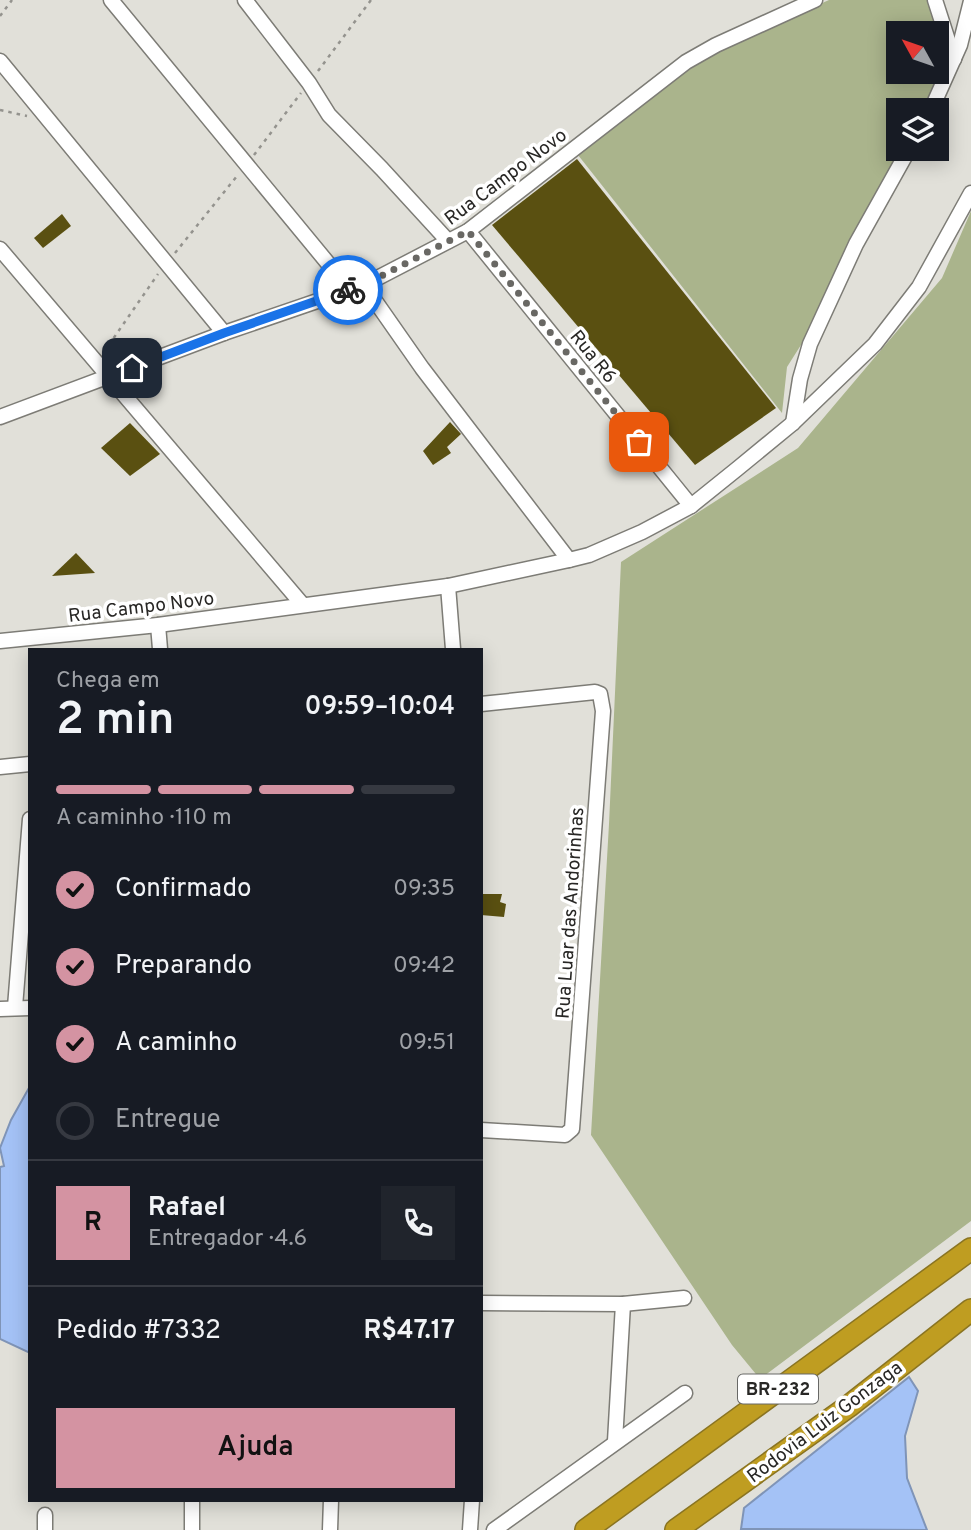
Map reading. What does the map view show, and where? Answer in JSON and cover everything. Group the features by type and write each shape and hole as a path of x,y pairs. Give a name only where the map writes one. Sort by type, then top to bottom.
{"highway":[{"name":"BR-232","path":"586,1530 971,1249"},
{"name":"Rodovia Luiz Gonzaga","path":"676,1530 849,1406 971,1310"}],"street":[{"path":"111,0 247,164 357,288 569,560"},
{"path":"245,0 309,83 329,115 448,242"},
{"name":"Rua Campo Novo","path":"0,416 224,333 357,288 448,242 468,231 686,62 716,45 815,0"},
{"path":"935,0 954,59"},
{"path":"936,98 954,59 971,1"},
{"path":"0,61 224,333"},
{"path":"793,423 800,379 810,344 856,244 902,161"},
{"name":"Rua Campo Novo","path":"0,641 158,625 448,586 589,555 642,531 691,506 793,423 875,344 919,287 971,193"},
{"name":"Rua R6","path":"468,231 691,506"},
{"path":"0,249 302,604"},
{"path":"448,586 453,648"},
{"path":"158,625 160,648"},
{"name":"Rua Luar das Andorinhas","path":"483,705 589,692 600,694 603,699 572,1129 569,1135 483,1130"},
{"path":"0,767 28,764"},
{"path":"15,1008 28,844"},
{"path":"483,1303 623,1304 684,1298"},
{"path":"615,1441 623,1304"},
{"path":"494,1530 685,1393"},
{"path":"192,1502 192,1530"},
{"path":"330,1530 331,1502"},
{"path":"470,1530 472,1502"}],"path":[{"path":"0,16 12,0"},
{"path":"97,364 126,317 247,164 371,0"},
{"path":"0,110 48,121"}],"green space":[{"path":"829,0 933,0 940,21 886,21 886,84 934,84 928,98 886,98 886,161 893,161 849,243 806,337 787,367 782,413 578,155 689,67 730,44"},
{"path":"971,211 971,1221 760,1379 732,1345 591,1135 621,562 798,448 942,278"}],"water":[{"path":"28,1090 28,1352 0,1339 0,1167 4,1166 0,1148 11,1120"},
{"path":"909,1377 918,1391 905,1436 907,1478 927,1530 741,1529 744,1508"}],"building":[{"path":"577,159 776,408 695,465 492,225"},
{"path":"62,214 71,226 43,248 34,238"},
{"path":"450,422 461,434 447,447 451,453 433,465 423,451"},
{"path":"130,423 160,454 130,476 101,448"},
{"path":"76,553 95,573 52,576"},
{"path":"483,894 502,894 500,902 506,904 504,917 483,915"}],"way so far":[{"path":"348,290 364,285 468,231 639,442"}],"route":[{"path":"132,368 348,290"}]}
